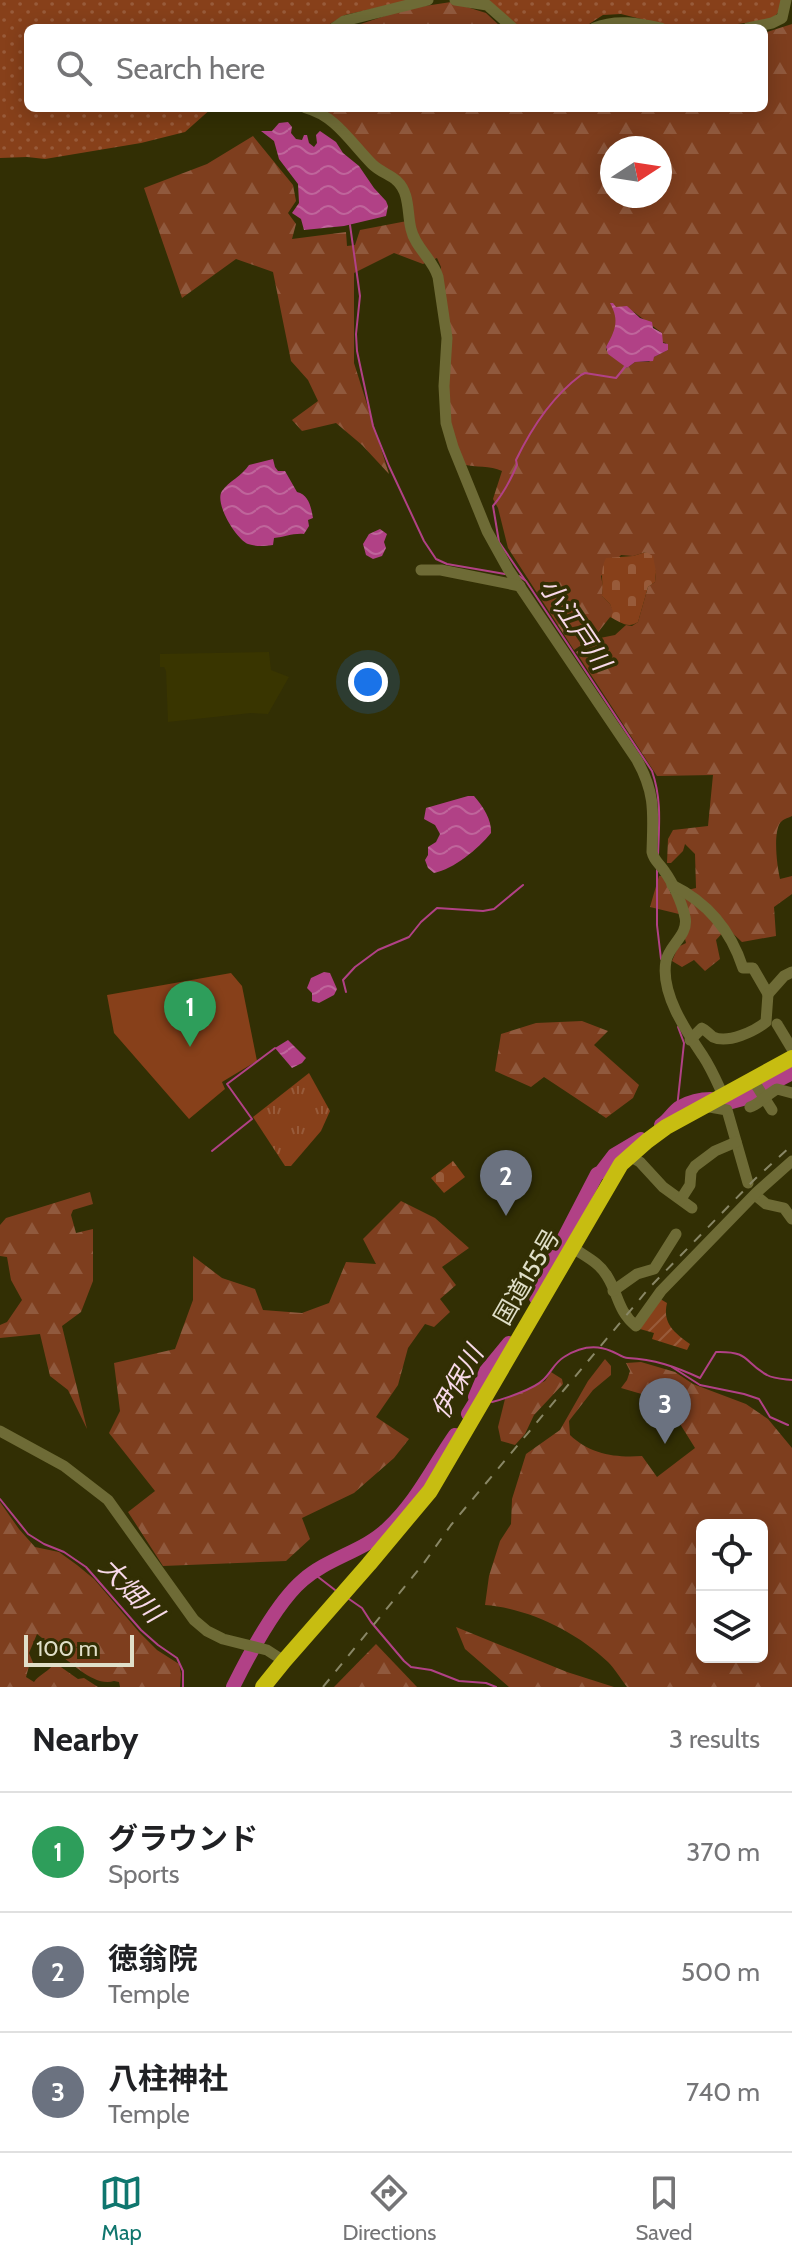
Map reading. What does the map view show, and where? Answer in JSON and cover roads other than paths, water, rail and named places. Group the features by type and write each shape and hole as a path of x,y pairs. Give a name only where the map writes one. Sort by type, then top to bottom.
{"highway":[{"name":"国道155号","path":"263,1687 430,1491 608,1185 629,1156 666,1127 723,1095 759,1088 792,1058"}],"street":[{"path":"340,24 428,0"},
{"path":"455,0 487,5 508,24"},
{"path":"767,24 782,18 786,0"},
{"path":"605,24 642,24"},
{"path":"316,112 344,132 373,166 397,181 404,191 411,229 438,277 447,338 444,408 449,434 487,531 508,569 648,778 654,806 652,852 671,885 686,925 669,951 666,977 678,1019 723,1095"},
{"path":"421,570 441,570 519,584"},
{"path":"671,885 712,913 732,940 743,968 753,968 768,994 766,1022 761,1026 723,1039 713,1037 702,1028 690,1040"},
{"path":"768,994 784,976 792,972"},
{"path":"777,1024 792,1049"},
{"path":"759,1088 792,1093"},
{"path":"750,1107 757,1104 759,1088"},
{"path":"759,1088 772,1110"},
{"path":"703,1106 727,1110 748,1183"},
{"path":"681,1199 690,1185 695,1166 715,1151 736,1142"},
{"path":"629,1156 692,1208"},
{"path":"572,1247 601,1267 623,1313 636,1326 661,1291 792,1161"},
{"path":"755,1195 766,1204 784,1208 792,1219"},
{"path":"613,1291 637,1274 654,1269 676,1234"},
{"path":"0,1431 64,1466 108,1500 194,1620 207,1631 223,1639 254,1646 284,1661"}],"water":[{"path":"288,122 296,139 302,140 307,135 314,147 320,131 336,142 386,201 386,216 344,226 304,230 301,219 292,213 299,203 298,184 279,159 274,141 261,131 272,131 279,123"},
{"path":"610,303 616,307 627,306 640,318 652,322 653,328 662,333 668,350 654,357 653,361 635,362 627,368 608,354 606,347 616,321"},
{"path":"273,459 278,471 285,471 297,492 307,499 313,518 308,520 309,526 304,534 274,538 273,545 251,545 232,528 220,497 225,487 249,465"},
{"path":"380,529 387,534 384,542 386,548 382,556 373,559 366,555 363,544 369,534"},
{"path":"474,796 484,809 491,833 465,858 434,873 425,860 428,847 436,842 440,834 435,825 424,819 426,808"},
{"path":"324,972 330,973 337,989 334,995 319,1003 312,1001 312,993 307,988 311,978"},
{"path":"288,1040 306,1058 292,1068 275,1048"}],"waterway":[{"name":"小江戸川","path":"350,225 360,296 357,351 373,426 389,466 424,541 436,559 447,564 505,574"},
{"path":"525,580 499,542 493,506 509,481 529,437 561,393 585,373 616,378 625,367"},
{"name":"小江戸川","path":"519,576 526,581 652,771 659,802 658,855"},
{"name":"小江戸川","path":"657,870 657,925 661,959"},
{"path":"346,992 343,980 355,967 378,950 409,937 437,908 494,909 523,885"},
{"name":"小江戸川","path":"677,1108 684,1043 678,1027"},
{"path":"212,1151 252,1119 227,1084 275,1048"},
{"name":"伊保川","path":"728,1103 743,1099 792,1073"},
{"name":"伊保川","path":"661,1125 680,1107 711,1099"},
{"name":"伊保川","path":"536,1298 597,1174 614,1155 641,1139"},
{"name":"伊保川","path":"468,1414 486,1371 509,1343"},
{"path":"492,1402 533,1387 564,1357 593,1347 626,1358 665,1364 700,1378 716,1352 735,1353 770,1376 792,1380"},
{"path":"672,1367 700,1385 759,1399 770,1417 788,1425"},
{"name":"伊保川","path":"233,1687 264,1630 293,1590 313,1572 368,1543 387,1529 416,1496 455,1435"},
{"name":"大畑川","path":"0,1499 28,1534 86,1567 141,1630 177,1658 183,1671 183,1687"},
{"path":"313,1573 335,1590"},
{"path":"349,1599 362,1608 411,1667 431,1670 459,1681 496,1687"}],"railway":[{"path":"323,1687 451,1525 650,1287 792,1145"}],"place":[{"name":"グラウンド","path":"190,1047"},
{"name":"徳翁院","path":"506,1216"},
{"name":"八柱神社","path":"665,1444"}]}
